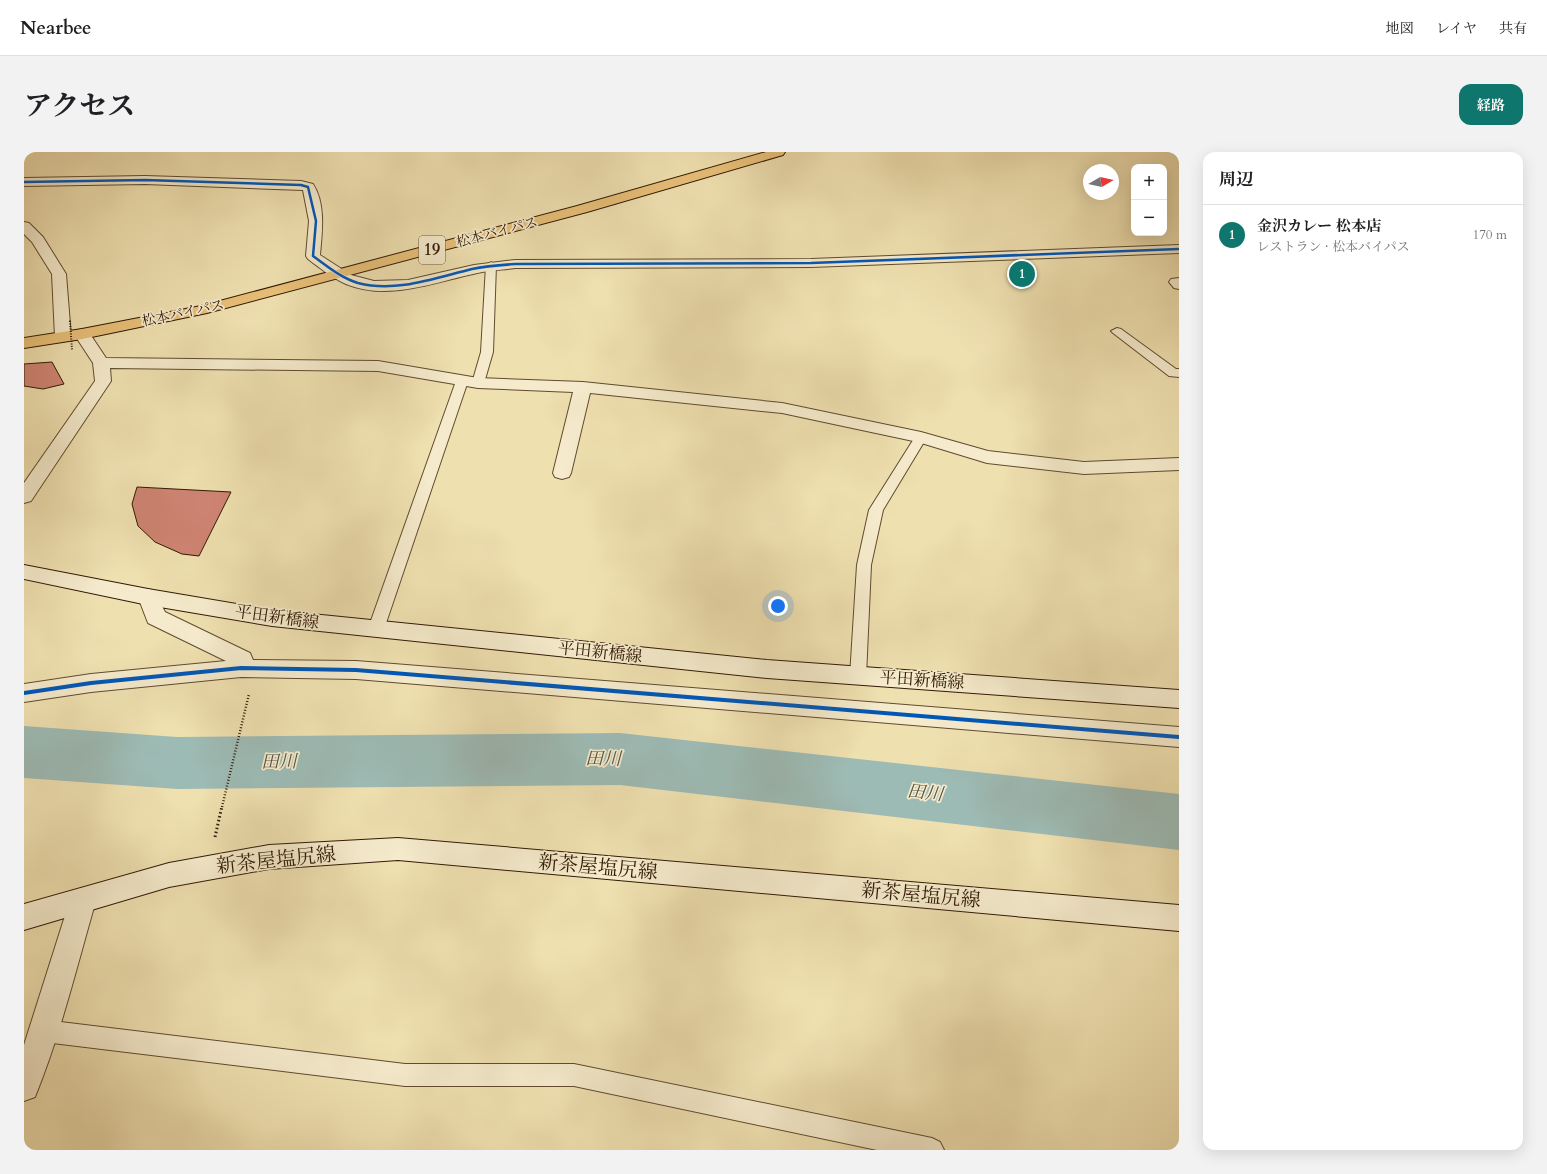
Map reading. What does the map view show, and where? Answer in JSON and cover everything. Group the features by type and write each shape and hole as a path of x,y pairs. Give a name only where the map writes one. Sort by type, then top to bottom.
{"highway":[{"name":"松本バイパス","path":"24,343 67,343 82,334 202,310 340,275 582,209 779,152"}],"street":[{"path":"24,182 145,180 301,184 308,187 310,191 316,220 313,256 340,275 356,283 372,286 397,286 491,266 811,263 1179,249"},
{"path":"24,226 38,240 59,274 67,343"},
{"path":"24,497 103,381 101,363 82,334"},
{"path":"101,363 378,366 470,382 583,387 782,408 921,437 987,458 1084,468 1179,464"},
{"path":"562,473 583,387"},
{"name":"平田新橋線","path":"24,572 148,597 272,618 767,669 1179,699"},
{"path":"148,597 156,617 242,659 246,677"},
{"path":"24,693 91,683 246,677 356,670 1179,737"},
{"name":"新茶屋塩尻線","path":"24,917 169,874 269,857 398,849 1179,919"},
{"path":"24,1086 44,1031 84,900"}],"lane":[{"path":"376,629 470,382 487,352 491,266"},
{"path":"1117,331 1173,373 1179,373"},
{"path":"858,676 864,565 876,510 921,437"},
{"path":"44,1031 405,1075 574,1075 932,1150"}],"path":[{"path":"67,343 70,320"},
{"path":"214,841 246,677"}],"building":[{"path":"52,362 64,384 43,389 24,386 24,364"},
{"path":"137,487 231,492 199,556 182,554 155,542 138,526 132,504"}],"waterway":[{"name":"田川","path":"24,752 177,763 620,759 1179,822"}],"cycle path":[{"path":"24,182 145,180 301,185 308,187 316,221 313,256 334,271 352,281 374,286 408,284 474,269 496,265 515,264 811,263 1179,249"},
{"path":"24,693 91,683 241,668 356,670 1179,737"}],"place":[{"name":"金沢カレー 松本店","path":"1022,274"}]}
